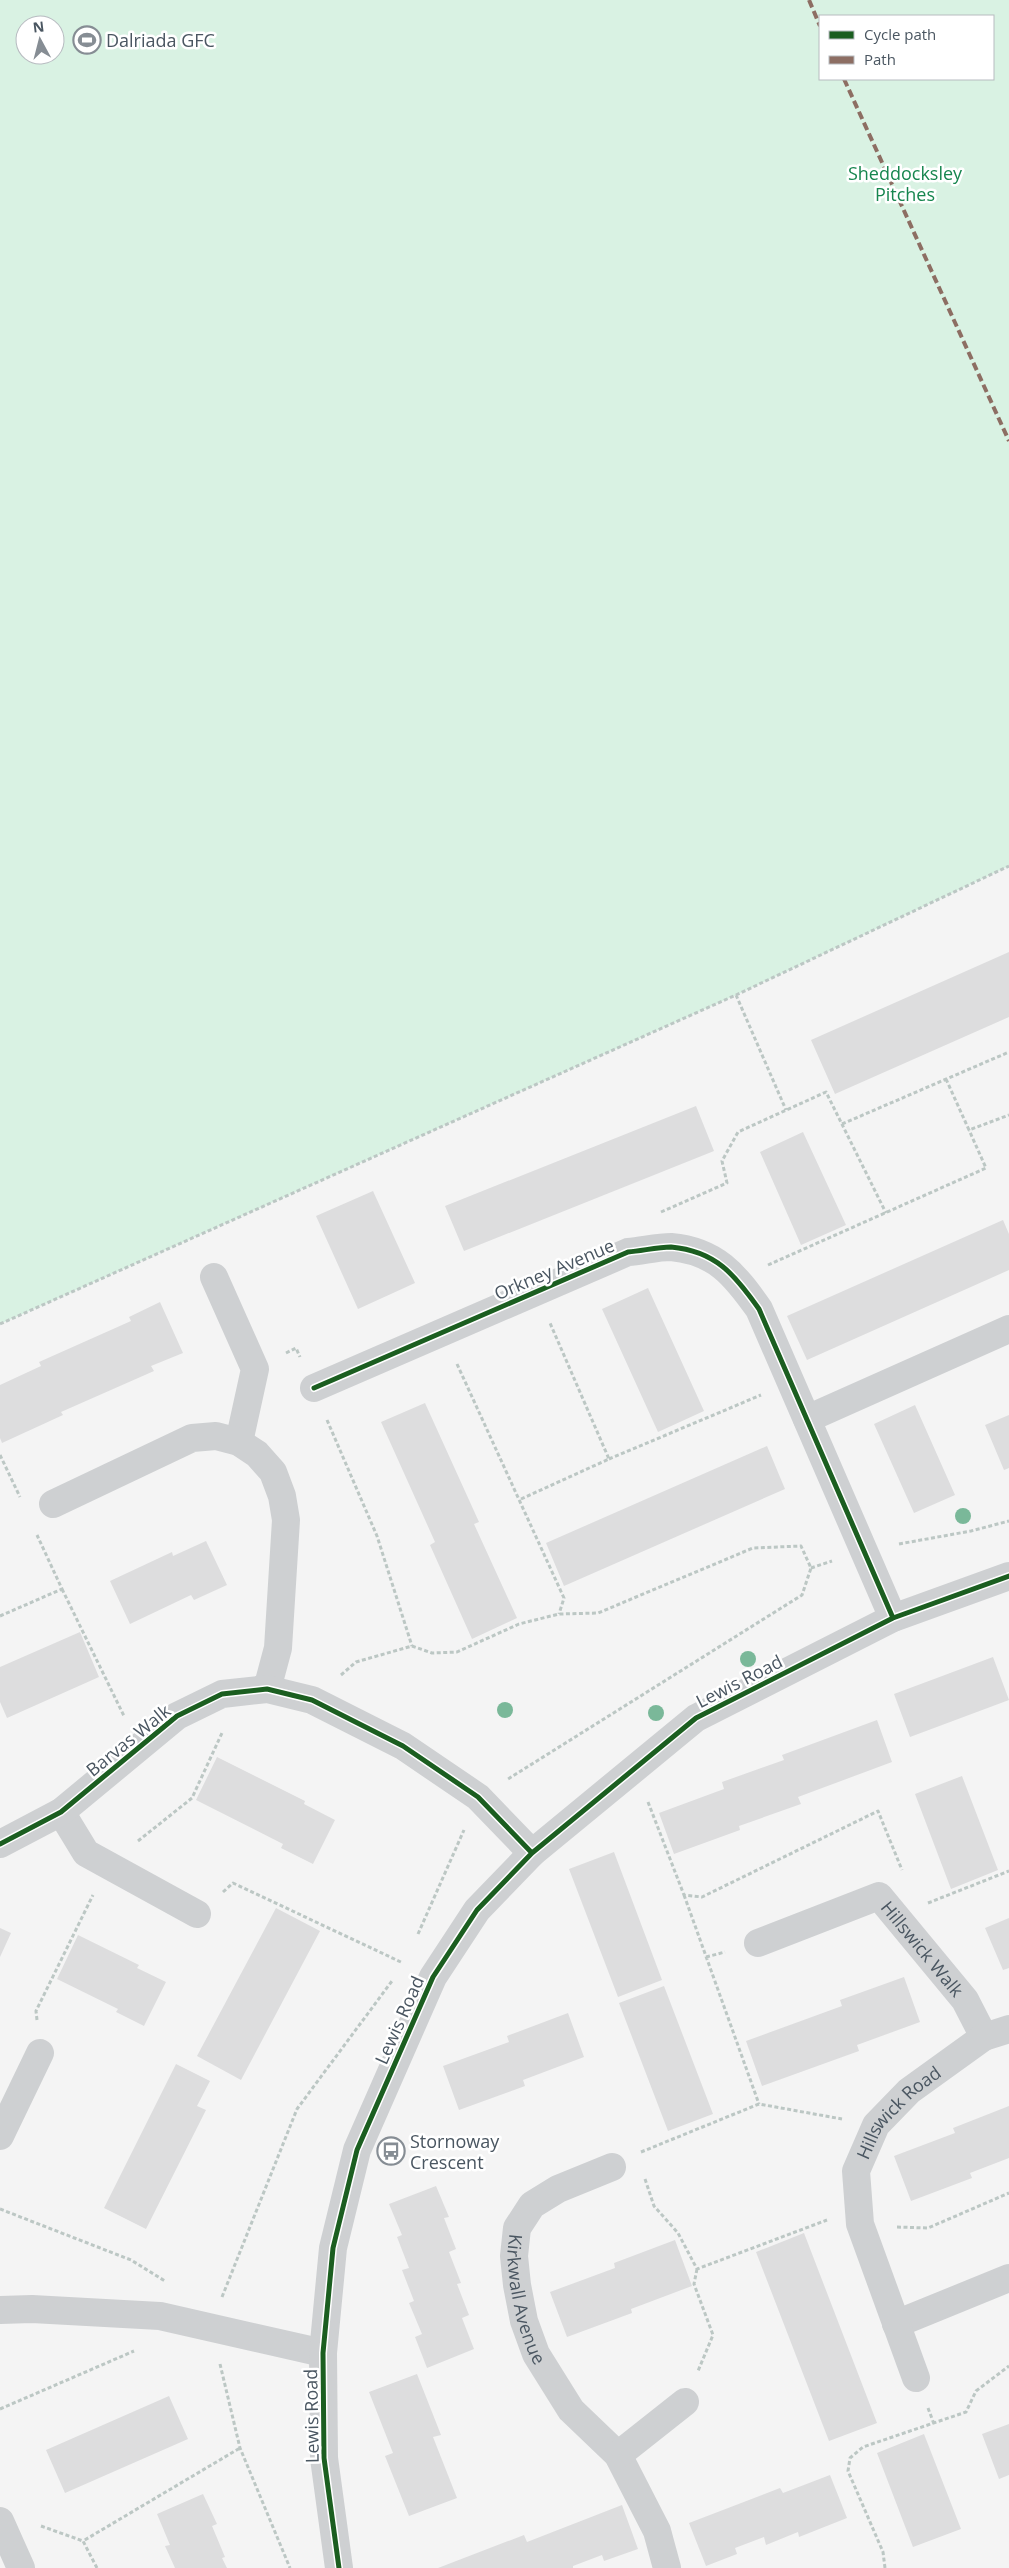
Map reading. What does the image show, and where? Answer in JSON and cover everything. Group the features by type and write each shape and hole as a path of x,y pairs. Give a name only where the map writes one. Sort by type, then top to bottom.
{"street":[{"name":"Orkney Avenue","path":"314,1388 628,1252 671,1248 712,1257 738,1279 759,1309 792,1382 862,1551 893,1618"},
{"path":"214,1277 255,1369 239,1442"},
{"path":"807,1419 1009,1329"},
{"path":"53,1504 192,1438 216,1436 239,1442 257,1454 273,1472 282,1496 286,1520 278,1648 267,1689"},
{"name":"Lewis Road","path":"339,2568 324,2458 323,2353 334,2248 357,2150 433,1977 477,1910 532,1853 696,1718 893,1618 1009,1576"},
{"name":"Barvas Walk","path":"0,1844 61,1812 177,1716 222,1694 267,1689 312,1700 403,1746 478,1798 532,1853"},
{"path":"61,1812 86,1854 197,1914"},
{"name":"Hillswick Walk","path":"758,1943 879,1896 965,2000 996,2033"},
{"name":"Hillswick Road","path":"916,2378 860,2224 856,2171 876,2125 909,2091 996,2033"},
{"path":"0,2136 40,2053"},
{"name":"Kirkwall Avenue","path":"612,2167 558,2189 532,2205 517,2228 514,2256 517,2286 524,2321 536,2354 571,2410 618,2454 657,2531 667,2568"},
{"path":"896,2324 1009,2278"},
{"path":"0,2310 32,2309 160,2316 211,2326 323,2353"},
{"path":"618,2454 685,2402"},
{"path":"0,2520 21,2568"},
{"path":"0,2567 14,2568"}],"path":[{"path":"0,1324 736,995 1009,866"},
{"path":"736,995 786,1110"},
{"path":"842,1124 1009,1052"},
{"path":"738,1279 986,1168 946,1080"},
{"path":"656,1214 727,1183 722,1161 738,1132 826,1092 886,1213"},
{"path":"970,1130 1009,1115"},
{"path":"535,1291 609,1458"},
{"path":"442,1333 564,1598 558,1614"},
{"path":"255,1369 296,1348 378,1536 412,1646"},
{"path":"520,1499 609,1458 792,1382"},
{"path":"0,1455 20,1498"},
{"path":"812,1568 862,1551 972,1531 1009,1521"},
{"path":"35,1532 139,1748"},
{"path":"0,1616 62,1589"},
{"path":"635,1768 684,1895 759,2104"},
{"path":"684,1895 702,1897 878,1811 903,1872"},
{"path":"895,1916 1009,1871"},
{"path":"197,1914 233,1883 433,1977"},
{"path":"637,2154 759,2104 876,2125"},
{"path":"642,2172 654,2206 678,2233 697,2268 694,2284 713,2335 685,2402"},
{"path":"697,2268 832,2218 860,2224 928,2228 1009,2193"},
{"path":"0,2209 131,2260 170,2284"},
{"path":"211,2326 240,2448 290,2568"},
{"path":"0,2409 136,2350"},
{"path":"885,2568 883,2552 848,2471 850,2458 863,2447 966,2412 976,2390 1009,2366"},
{"path":"97,2568 83,2541 240,2448"}],"green space":[{"name":"Sheddocksley Pitches","path":"0,0 1009,0 1009,866 736,995 0,1324"}],"building":[{"path":"1009,952 1009,1017 835,1094 811,1040"},
{"path":"696,1106 714,1151 464,1251 445,1206"},
{"path":"803,1132 846,1225 801,1245 760,1152"},
{"path":"373,1191 415,1283 358,1309 316,1216"},
{"path":"1003,1220 1009,1234 1009,1270 807,1360 787,1316"},
{"path":"648,1288 704,1411 658,1432 602,1309"},
{"path":"160,1302 183,1353 151,1366 154,1371 61,1412 63,1415 2,1443 0,1438 0,1385 41,1366 39,1362 131,1321 129,1317"},
{"path":"425,1403 479,1522 474,1524 517,1618 472,1639 430,1545 435,1542 381,1422"},
{"path":"915,1405 955,1495 914,1513 874,1424"},
{"path":"1009,1415 1009,1468 1004,1470 985,1425"},
{"path":"767,1446 785,1489 564,1586 546,1543"},
{"path":"206,1541 227,1585 194,1600 191,1595 130,1624 110,1581 172,1552 173,1556"},
{"path":"80,1632 99,1677 7,1718 0,1702 0,1667"},
{"path":"993,1657 1009,1700 910,1737 894,1694"},
{"path":"877,1720 892,1762 798,1797 801,1804 739,1826 740,1830 674,1854 659,1813 724,1789 722,1782 784,1760 782,1755"},
{"path":"217,1757 305,1801 304,1804 335,1820 313,1864 281,1848 283,1844 196,1800"},
{"path":"962,1776 998,1870 951,1889 915,1794"},
{"path":"614,1852 662,1980 618,1997 569,1869"},
{"path":"276,1908 320,1931 241,2080 197,2056"},
{"path":"1009,1918 1009,1968 1003,1970 985,1928"},
{"path":"0,1928 11,1933 0,1957"},
{"path":"78,1935 139,1965 137,1968 166,1982 144,2026 116,2012 118,2009 57,1979"},
{"path":"904,1977 920,2022 857,2045 859,2051 762,2086 746,2041 842,2006 840,2000"},
{"path":"664,1986 713,2114 668,2131 619,2003"},
{"path":"568,2013 584,2057 523,2080 525,2086 459,2110 443,2066 509,2042 507,2036"},
{"path":"176,2064 210,2081 197,2106 206,2110 146,2229 104,2208"},
{"path":"1009,2106 1009,2158 970,2173 972,2178 911,2201 894,2156 955,2133 953,2128"},
{"path":"436,2186 449,2217 444,2218 456,2249 449,2252 461,2283 457,2284 469,2315 462,2318 474,2349 427,2368 415,2337 422,2334 409,2303 414,2301 402,2270 409,2268 397,2237 402,2235 389,2204"},
{"path":"804,2233 877,2423 829,2441 756,2252"},
{"path":"675,2240 692,2286 631,2309 632,2313 567,2337 550,2292 615,2268 614,2263"},
{"path":"417,2374 441,2435 433,2437 457,2498 409,2516 385,2456 393,2453 369,2392"},
{"path":"169,2396 188,2439 65,2493 46,2450"},
{"path":"1009,2424 1009,2475 999,2479 982,2434"},
{"path":"924,2434 961,2529 913,2547 877,2453"},
{"path":"830,2475 847,2518 799,2537 798,2532 766,2545 764,2537 735,2548 737,2554 706,2566 689,2523 780,2488 783,2493"},
{"path":"203,2494 217,2524 212,2526 225,2557 222,2558 227,2568 175,2568 165,2546 170,2545 157,2514"},
{"path":"622,2505 638,2549 604,2561 602,2555 573,2566 573,2568 438,2568 524,2535 527,2542"}],"marked path":[{"path":"809,0 819,24"},
{"path":"844,80 1009,441"}],"cycle path":[{"path":"314,1388 628,1252 671,1247 687,1249 700,1254 712,1259 732,1275 759,1309 893,1618"},
{"path":"339,2568 324,2458 323,2353 333,2248 357,2150 433,1977 477,1910 532,1853 696,1718 893,1618 1009,1576"},
{"path":"0,1844 61,1812 177,1716 222,1694 267,1689 312,1700 403,1746 478,1797 532,1853"}],"place":[{"name":"Dalriada GFC","path":"87,40"},
{"name":"Stornoway Crescent","path":"391,2151"}]}
